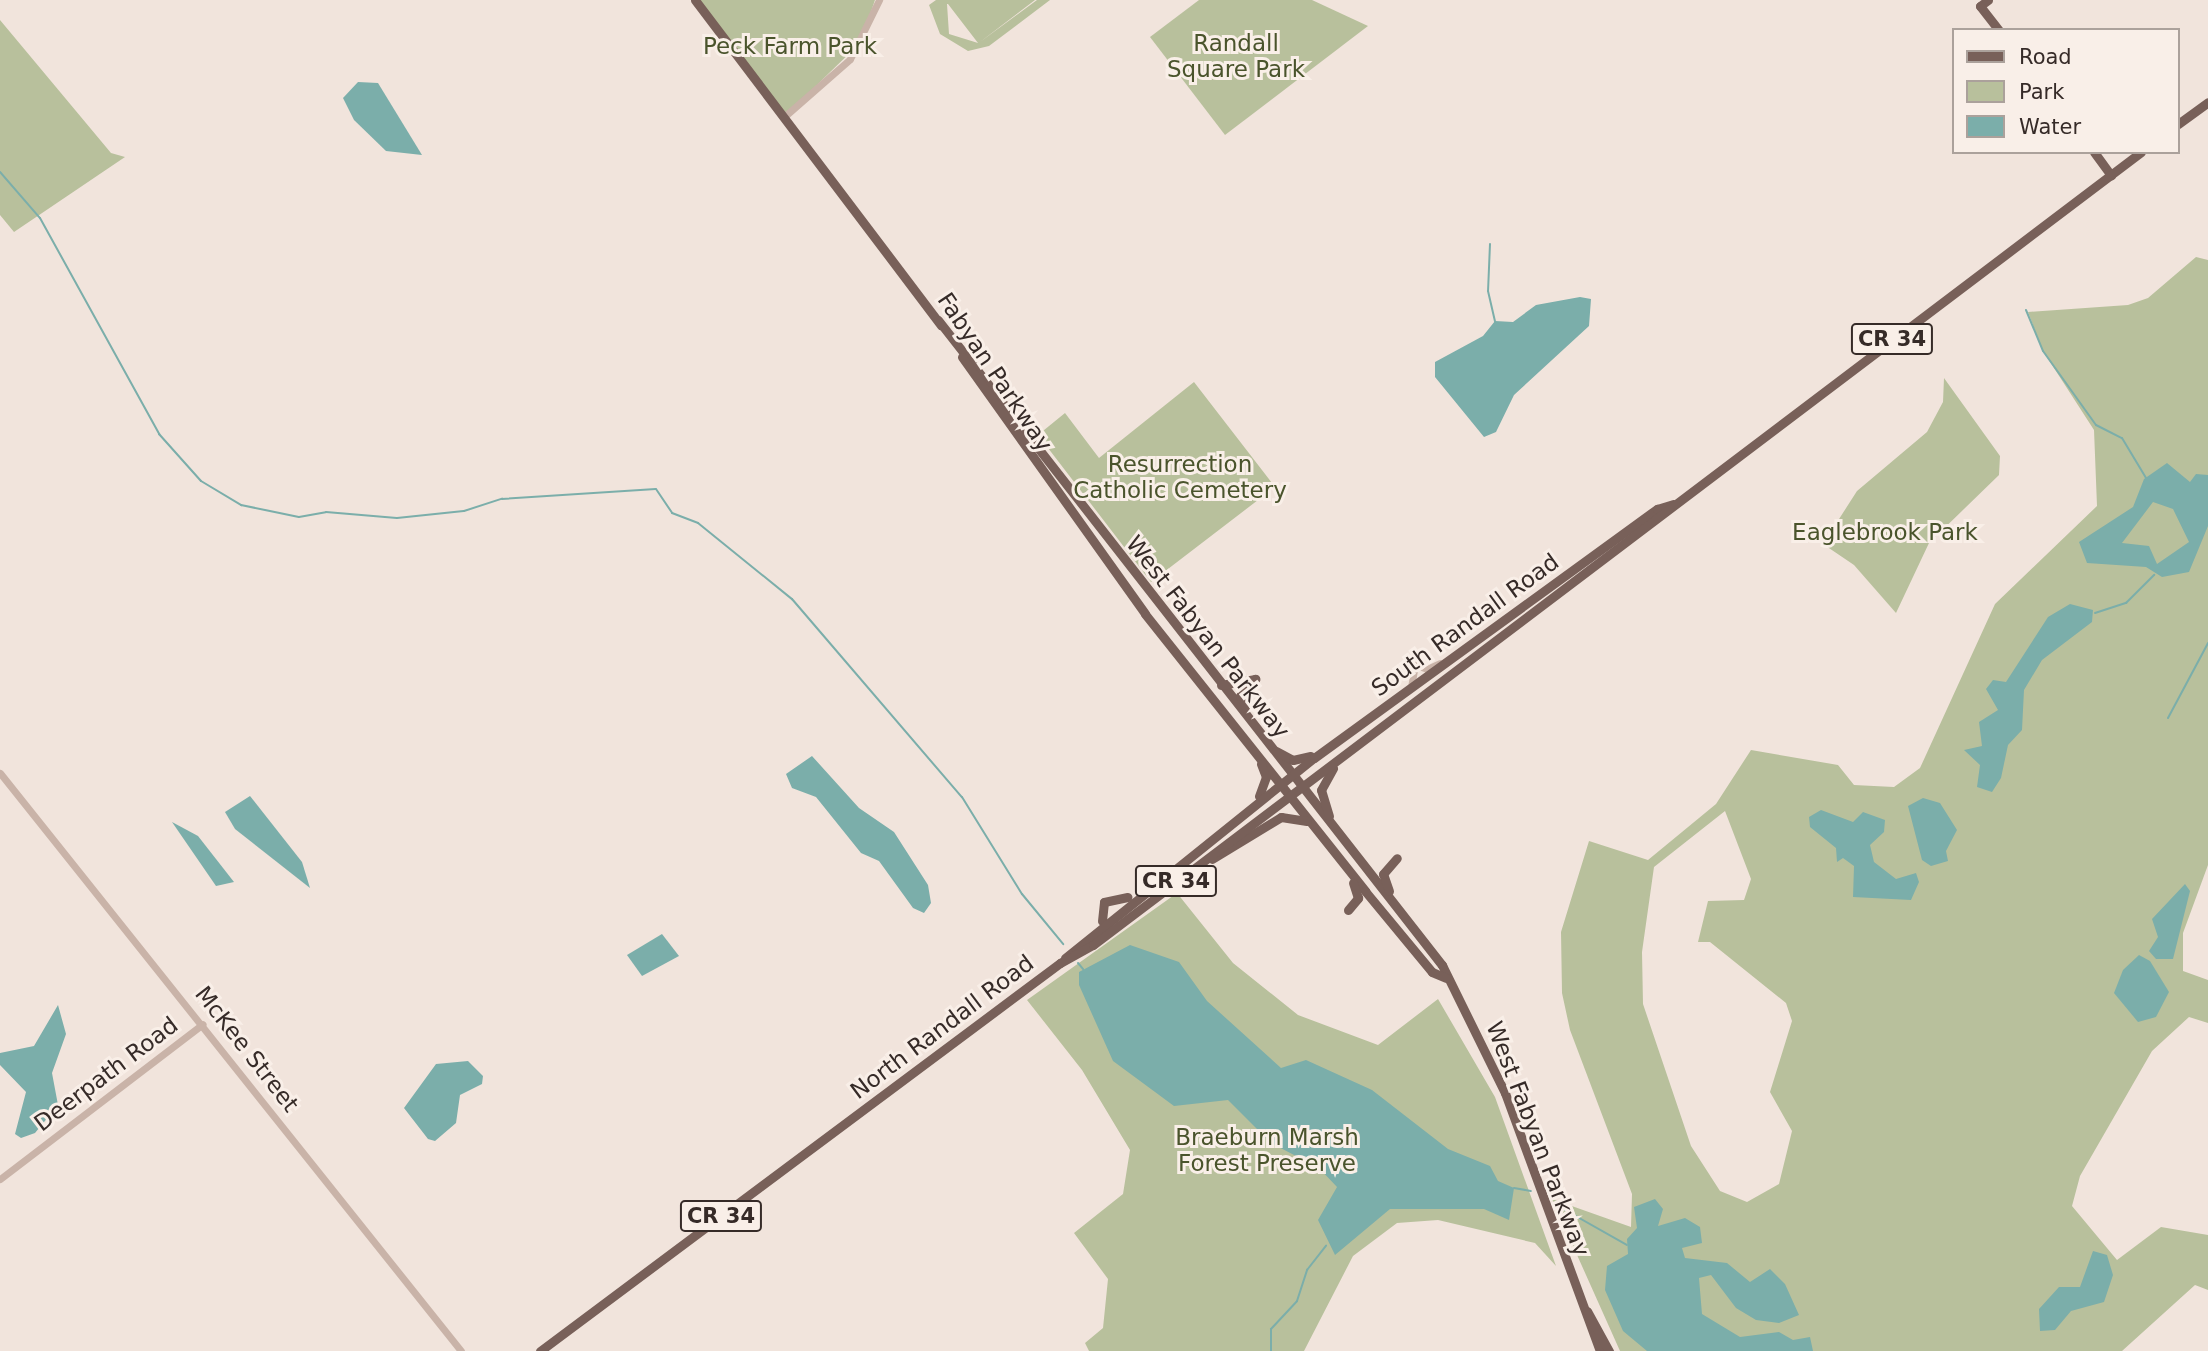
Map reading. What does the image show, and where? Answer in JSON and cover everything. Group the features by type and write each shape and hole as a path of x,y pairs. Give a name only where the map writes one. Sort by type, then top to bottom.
{"main road":[{"name":"Fabyan Parkway","path":"695,0 938,320 1098,553 1292,796"},
{"path":"1984,3 1998,28"},
{"path":"2180,123 2208,102"},
{"path":"2095,154 2111,175"},
{"name":"CR 34","path":"2111,175 2138,154"},
{"name":"South Randall Road","path":"1292,796 2111,175"},
{"name":"West Fabyan Parkway","path":"938,320 1426,945 1446,978 1505,1093 1570,1278 1600,1351"},
{"name":"South Randall Road","path":"1280,782 1657,509 1674,504"},
{"path":"1220,684 1255,680 1240,700 1269,745 1300,761 1347,735"},
{"path":"1239,730 1266,777 1253,804"},
{"path":"1335,830 1321,790 1337,762"},
{"name":"North Randall Road","path":"540,1351 1060,963 1101,924 1280,782"},
{"name":"West Fabyan Parkway","path":"1292,796 1432,972 1446,978"},
{"name":"North Randall Road","path":"1060,963 1093,945 1292,796"},
{"path":"1194,867 1281,817 1295,815 1313,825"},
{"path":"1321,835 1357,890 1348,910"},
{"path":"1396,858 1383,884 1426,945"},
{"path":"1101,924 1104,902 1122,901 1172,867"},
{"name":"West Fabyan Parkway","path":"1570,1278 1609,1351"}],"street":[{"path":"785,116 850,59 879,0"},
{"path":"1407,692 1415,665 1427,669 1482,638"},
{"name":"McKee Street","path":"0,773 203,1024 461,1351"},
{"name":"Deerpath Road","path":"0,1179 203,1024"}],"green space":[{"name":"Peck Farm Park","path":"696,0 875,0 860,43 785,116"},
{"path":"936,0 1035,0 980,42 1037,0 1050,0 989,46 968,51 940,34 929,5","holes":["948,4 978,43 949,34"]},
{"name":"Randall Square Park","path":"1199,0 1312,0 1368,26 1225,135 1150,37"},
{"path":"0,20 111,153 125,157 14,232 0,215"},
{"path":"2196,257 2208,260 2208,865 2183,933 2183,971 2208,980 2208,1023 2189,1017 2152,1051 2080,1176 2072,1206 2117,1260 2161,1227 2208,1235 2208,1290 2195,1285 2122,1351 1620,1351 1552,1199 1631,1227 1632,1194 1570,1030 1562,993 1561,932 1589,841 1648,860 1716,804 1751,750 1838,765 1854,785 1894,787 1920,768 1995,604 2097,506 2094,430 2043,351 2028,312 2128,305 2148,298","holes":["1725,811 1751,879 1744,900 1708,901 1698,942 1710,942 1786,1003 1792,1021 1770,1092 1792,1131 1779,1184 1747,1202 1720,1191 1691,1146 1643,1004 1642,952 1654,867"]},
{"name":"Eaglebrook Park","path":"1944,378 2000,456 1999,475 1929,543 1896,613 1854,565 1823,544 1857,491 1927,432 1943,402"},
{"name":"Resurrection Catholic Cemetery","path":"1194,382 1275,487 1151,582 1038,435 1065,413 1099,458"},
{"name":"Braeburn Marsh Forest Preserve","path":"1177,893 1233,963 1298,1015 1378,1045 1438,999 1495,1097 1556,1266 1535,1243 1438,1220 1397,1223 1353,1256 1304,1351 1089,1351 1085,1343 1103,1328 1108,1279 1074,1233 1123,1194 1130,1150 1082,1070 1027,1000"}],"water":[{"path":"358,82 378,83 422,155 386,151 354,120 343,98"},
{"path":"1580,297 1591,299 1589,326 1514,395 1496,432 1484,437 1435,377 1435,362 1483,336 1495,321 1513,322 1536,305"},
{"path":"2167,463 2190,482 2196,474 2208,475 2208,526 2189,572 2162,577 2146,567 2087,563 2079,542 2133,507 2144,479","holes":["2153,502 2173,509 2189,542 2157,564 2149,546 2122,543"]},
{"path":"2070,604 2093,610 2092,622 2042,660 2024,690 2022,730 2008,745 2001,778 1992,792 1977,787 1980,765 1964,750 1982,746 1979,722 1998,710 1986,689 1993,680 2006,682 2048,617"},
{"path":"812,756 859,808 894,832 928,885 931,903 924,913 913,908 879,861 861,853 816,797 792,788 786,774"},
{"path":"250,796 302,862 310,888 235,829 225,812"},
{"path":"1923,798 1940,803 1957,830 1946,851 1948,861 1931,866 1922,860 1908,806"},
{"path":"1821,810 1853,822 1863,812 1885,820 1884,832 1870,845 1874,862 1896,879 1916,873 1919,882 1911,900 1853,897 1854,866 1843,858 1837,862 1836,848 1810,827 1809,817"},
{"path":"172,822 198,836 234,882 216,886"},
{"path":"2185,884 2190,891 2173,959 2156,959 2149,951 2158,937 2152,919"},
{"path":"662,934 679,956 642,976 627,955"},
{"path":"1130,945 1179,962 1207,1001 1281,1068 1306,1060 1372,1090 1448,1149 1490,1166 1498,1181 1514,1188 1509,1220 1484,1209 1390,1209 1335,1255 1318,1220 1337,1187 1319,1168 1271,1143 1228,1100 1174,1106 1113,1061 1079,985 1079,972"},
{"path":"2139,955 2150,961 2169,992 2156,1017 2138,1022 2114,993 2123,970"},
{"path":"58,1005 66,1034 52,1073 58,1105 35,1133 21,1138 15,1134 26,1092 0,1065 0,1053 34,1046"},
{"path":"468,1061 483,1076 482,1084 460,1095 456,1123 435,1141 428,1139 404,1108 436,1064"},
{"path":"1655,1199 1663,1209 1658,1226 1685,1218 1700,1227 1702,1243 1682,1248 1685,1258 1727,1263 1750,1282 1770,1269 1785,1284 1799,1315 1779,1323 1756,1320 1736,1308 1711,1275 1699,1278 1702,1314 1740,1337 1779,1332 1793,1340 1810,1337 1813,1351 1647,1351 1623,1331 1605,1290 1607,1266 1628,1254 1627,1239 1637,1228 1634,1207"},
{"path":"2093,1251 2107,1255 2113,1275 2104,1302 2071,1311 2055,1330 2040,1331 2039,1309 2059,1287 2080,1287"}],"waterway":[{"path":"0,172 40,218 159,434 201,481 241,505 299,517 326,512 397,518 464,511 502,499 656,489 672,513 698,523 792,599 962,797 1022,894 1063,944"},
{"path":"1490,244 1488,291 1495,321"},
{"path":"2026,310 2043,351 2096,425 2122,438 2146,478"},
{"path":"2095,613 2126,603 2154,575"},
{"path":"2168,718 2208,643"},
{"path":"1078,963 1083,969"},
{"path":"1514,1188 1531,1191"},
{"path":"1558,1206 1627,1245"},
{"path":"1271,1351 1271,1329 1297,1301 1307,1270 1326,1246"}]}
